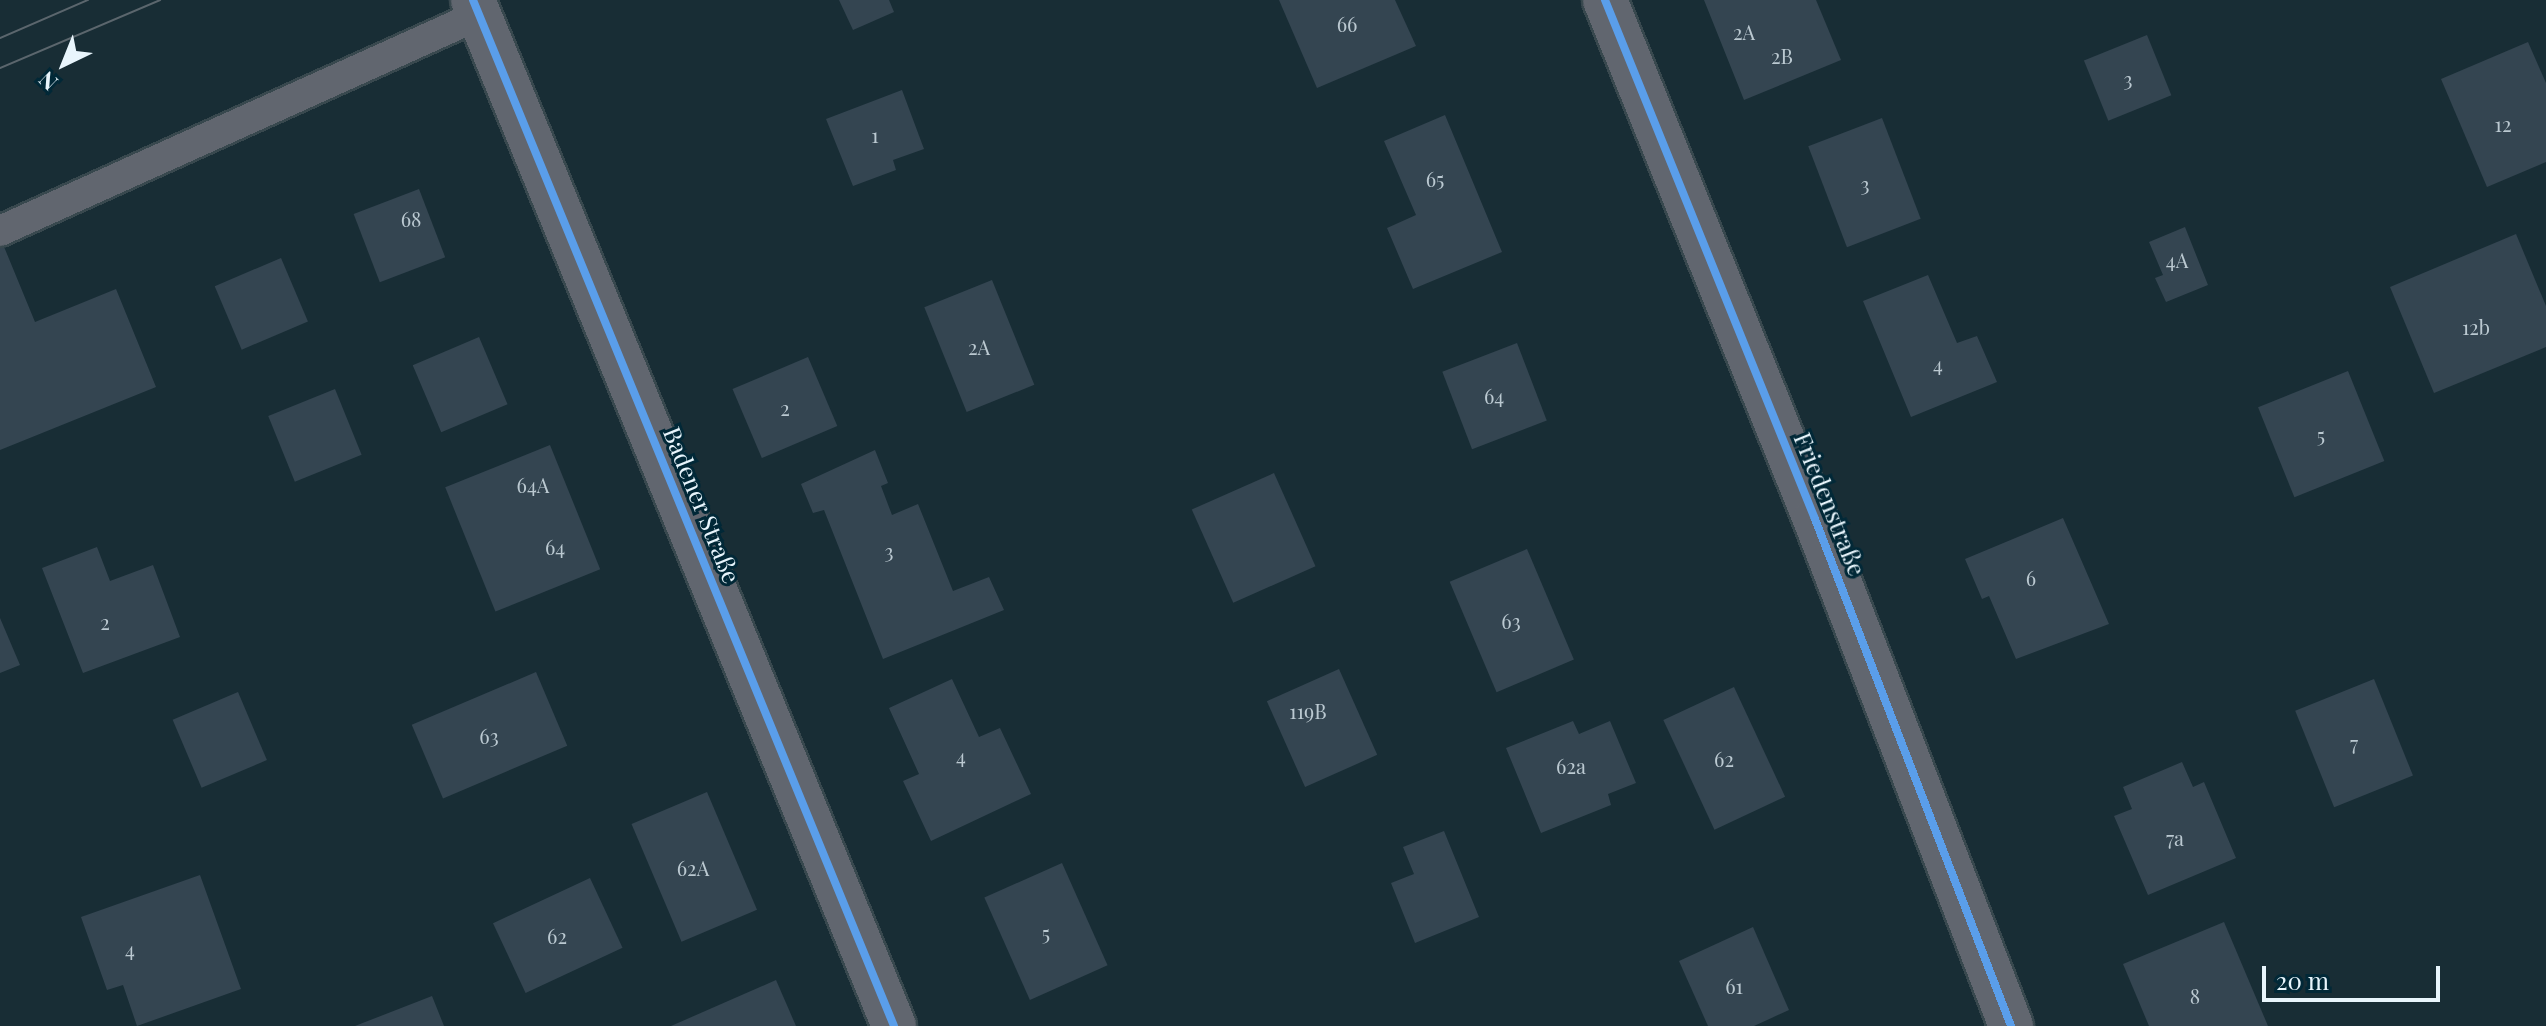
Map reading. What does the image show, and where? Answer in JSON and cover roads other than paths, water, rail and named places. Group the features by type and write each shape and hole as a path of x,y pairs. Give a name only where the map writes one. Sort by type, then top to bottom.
{"street":[{"name":"Friedenstraße","path":"1605,0 1815,519 2011,1026"},
{"name":"Badener Straße","path":"476,8 894,1026"}],"lane":[{"path":"0,231 476,8"}],"tram line":[{"path":"0,38 88,0"},
{"path":"0,68 160,0"}]}
